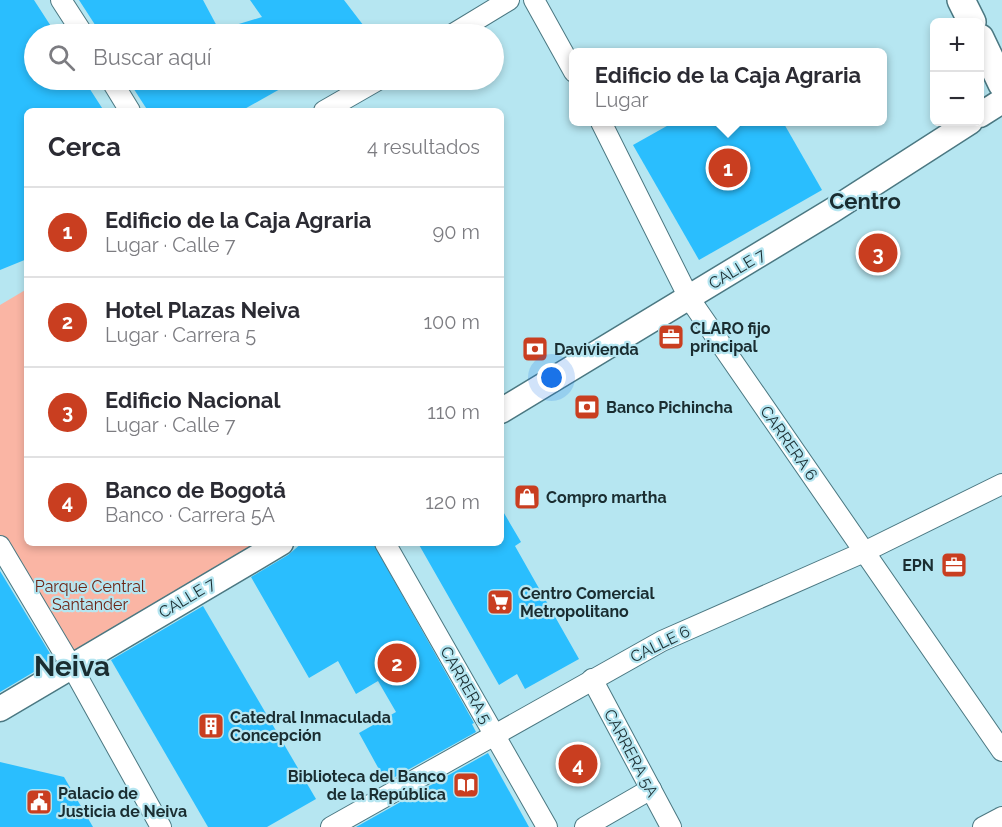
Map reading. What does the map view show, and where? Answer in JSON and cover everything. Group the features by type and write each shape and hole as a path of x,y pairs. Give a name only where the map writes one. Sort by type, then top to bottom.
{"main road":[{"path":"961,0 970,18"},
{"path":"984,46 1002,84"}],"street":[{"path":"61,0 77,24"},
{"path":"469,24 509,0"},
{"path":"534,0 569,65"},
{"path":"117,90 128,108"},
{"path":"329,108 361,90"},
{"path":"984,113 1002,101"},
{"name":"CARRERA 6","path":"603,126 689,298 1002,751"},
{"name":"CALLE 7","path":"504,409 833,210 964,126"},
{"name":"CALLE 6","path":"331,827 662,641 864,552 1002,484"},
{"path":"0,546 72,667 161,827"},
{"name":"CALLE 7","path":"0,709 276,546"},
{"name":"CARRERA 5","path":"387,546 547,827"},
{"name":"CARRERA 5A","path":"592,679 671,827"},
{"path":"585,827 651,789"},
{"path":"983,827 1002,817"}],"green space":[{"name":"Parque Central Santander","path":"24,291 24,546 276,546 72,667 0,546 0,305"}],"building":[{"path":"0,0 34,0 50,24 24,24 24,90 90,90 102,108 24,108 24,260 0,270"},
{"path":"79,0 203,0 216,24 95,24"},
{"path":"250,0 344,0 362,24 239,24 262,17"},
{"path":"134,90 278,90 246,108 146,108"},
{"path":"667,126 785,126 822,190 699,260 633,145"},
{"name":"Centro Comercial Metropolitano","path":"504,513 521,542 515,546 579,659 525,689 517,674 499,685 420,546 504,546"},
{"path":"298,546 375,546 474,723 472,724 476,732 386,782 359,733 396,712 378,681 356,694 338,661 309,678 251,577"},
{"path":"0,571 54,660 0,692"},
{"name":"Catedral Inmaculada Concepción","path":"203,606 316,799 267,827 208,827 111,660"},
{"name":"Biblioteca del Banco de la República","path":"488,753 529,827 356,827"},
{"name":"Palacio de Justicia de Neiva","path":"0,762 64,777 93,827 0,827"}],"place":[{"name":"Edificio de la Caja Agraria","path":"728,168"},
{"name":"Edificio Nacional","path":"878,253"},
{"name":"CLARO fijo principal","path":"671,337"},
{"name":"Davivienda","path":"535,349"},
{"name":"Banco Pichincha","path":"587,407"},
{"name":"Compro martha","path":"527,497"},
{"name":"EPN","path":"954,565"},
{"name":"Centro Comercial Metropolitano","path":"500,602"},
{"name":"Hotel Plazas Neiva","path":"397,663"},
{"name":"Catedral Inmaculada Concepción","path":"211,726"},
{"name":"Banco de Bogotá","path":"578,764"},
{"name":"Biblioteca del Banco de la República","path":"466,785"},
{"name":"Palacio de Justicia de Neiva","path":"39,802"}],"district":[{"name":"Centro","path":"865,201"},
{"name":"Neiva","path":"72,666"}]}
